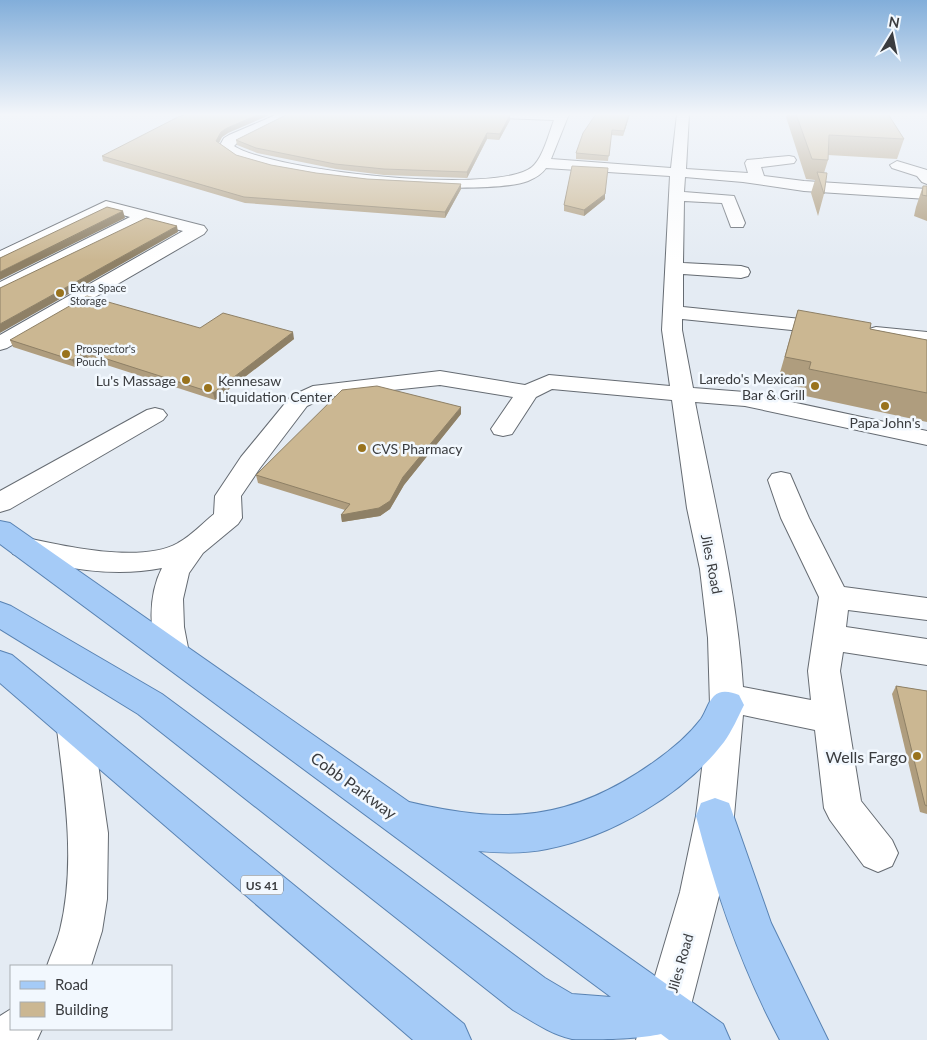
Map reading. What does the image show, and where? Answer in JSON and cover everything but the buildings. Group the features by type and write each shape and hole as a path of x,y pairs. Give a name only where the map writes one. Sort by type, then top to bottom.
{"main road":[{"name":"Cobb Parkway","path":"12,538 398,817 663,1025 707,1040"},
{"path":"0,614 150,704 529,994 560,1012 586,1019 613,1020 637,1018 663,1025"},
{"name":"US 41","path":"0,664 75,729 448,1040"},
{"path":"398,817 433,827 523,834 565,826 606,810 667,775 692,753 713,730 727,701"},
{"path":"715,816 729,869 749,924 772,980 805,1040"}],"street":[{"path":"274,163 334,175 479,185 510,182 525,178 538,170 541,163 677,184 728,199 737,223"},
{"name":"Jiles Road","path":"663,1025 700,892 715,816 727,701 724,638 715,569 701,508 674,350 672,312 673,268 679,163"},
{"path":"758,163 752,163 758,179"},
{"path":"897,165 922,173 927,179"},
{"path":"677,184 758,179 804,186 927,194"},
{"path":"0,258 106,206 198,230 0,344"},
{"path":"0,289 145,216"},
{"path":"673,268 741,272"},
{"path":"672,312 927,338"},
{"path":"173,653 168,632 167,610 174,572 189,550 228,518 228,496 250,463 299,401 322,391 440,378 528,392"},
{"path":"503,429 528,392 549,382 745,399 927,438"},
{"path":"0,503 155,415"},
{"path":"782,480 795,518 834,596 824,671 843,808 878,853"},
{"path":"12,538 93,561 151,562 189,550"},
{"path":"834,596 927,608"},
{"path":"828,637 927,652"},
{"path":"727,701 830,718"},
{"path":"69,965 81,931 86,898 89,832 75,729"},
{"path":"9,1040 19,1030"}],"place":[{"name":"Extra Space Storage","path":"60,293"},
{"name":"Prospector's Pouch","path":"66,354"},
{"name":"Lu's Massage","path":"186,380"},
{"name":"Laredo's Mexican Bar & Grill","path":"815,386"},
{"name":"Kennesaw Liquidation Center","path":"208,388"},
{"name":"Papa John's","path":"885,406"},
{"name":"CVS Pharmacy","path":"362,448"},
{"name":"Wells Fargo","path":"917,756"}]}
